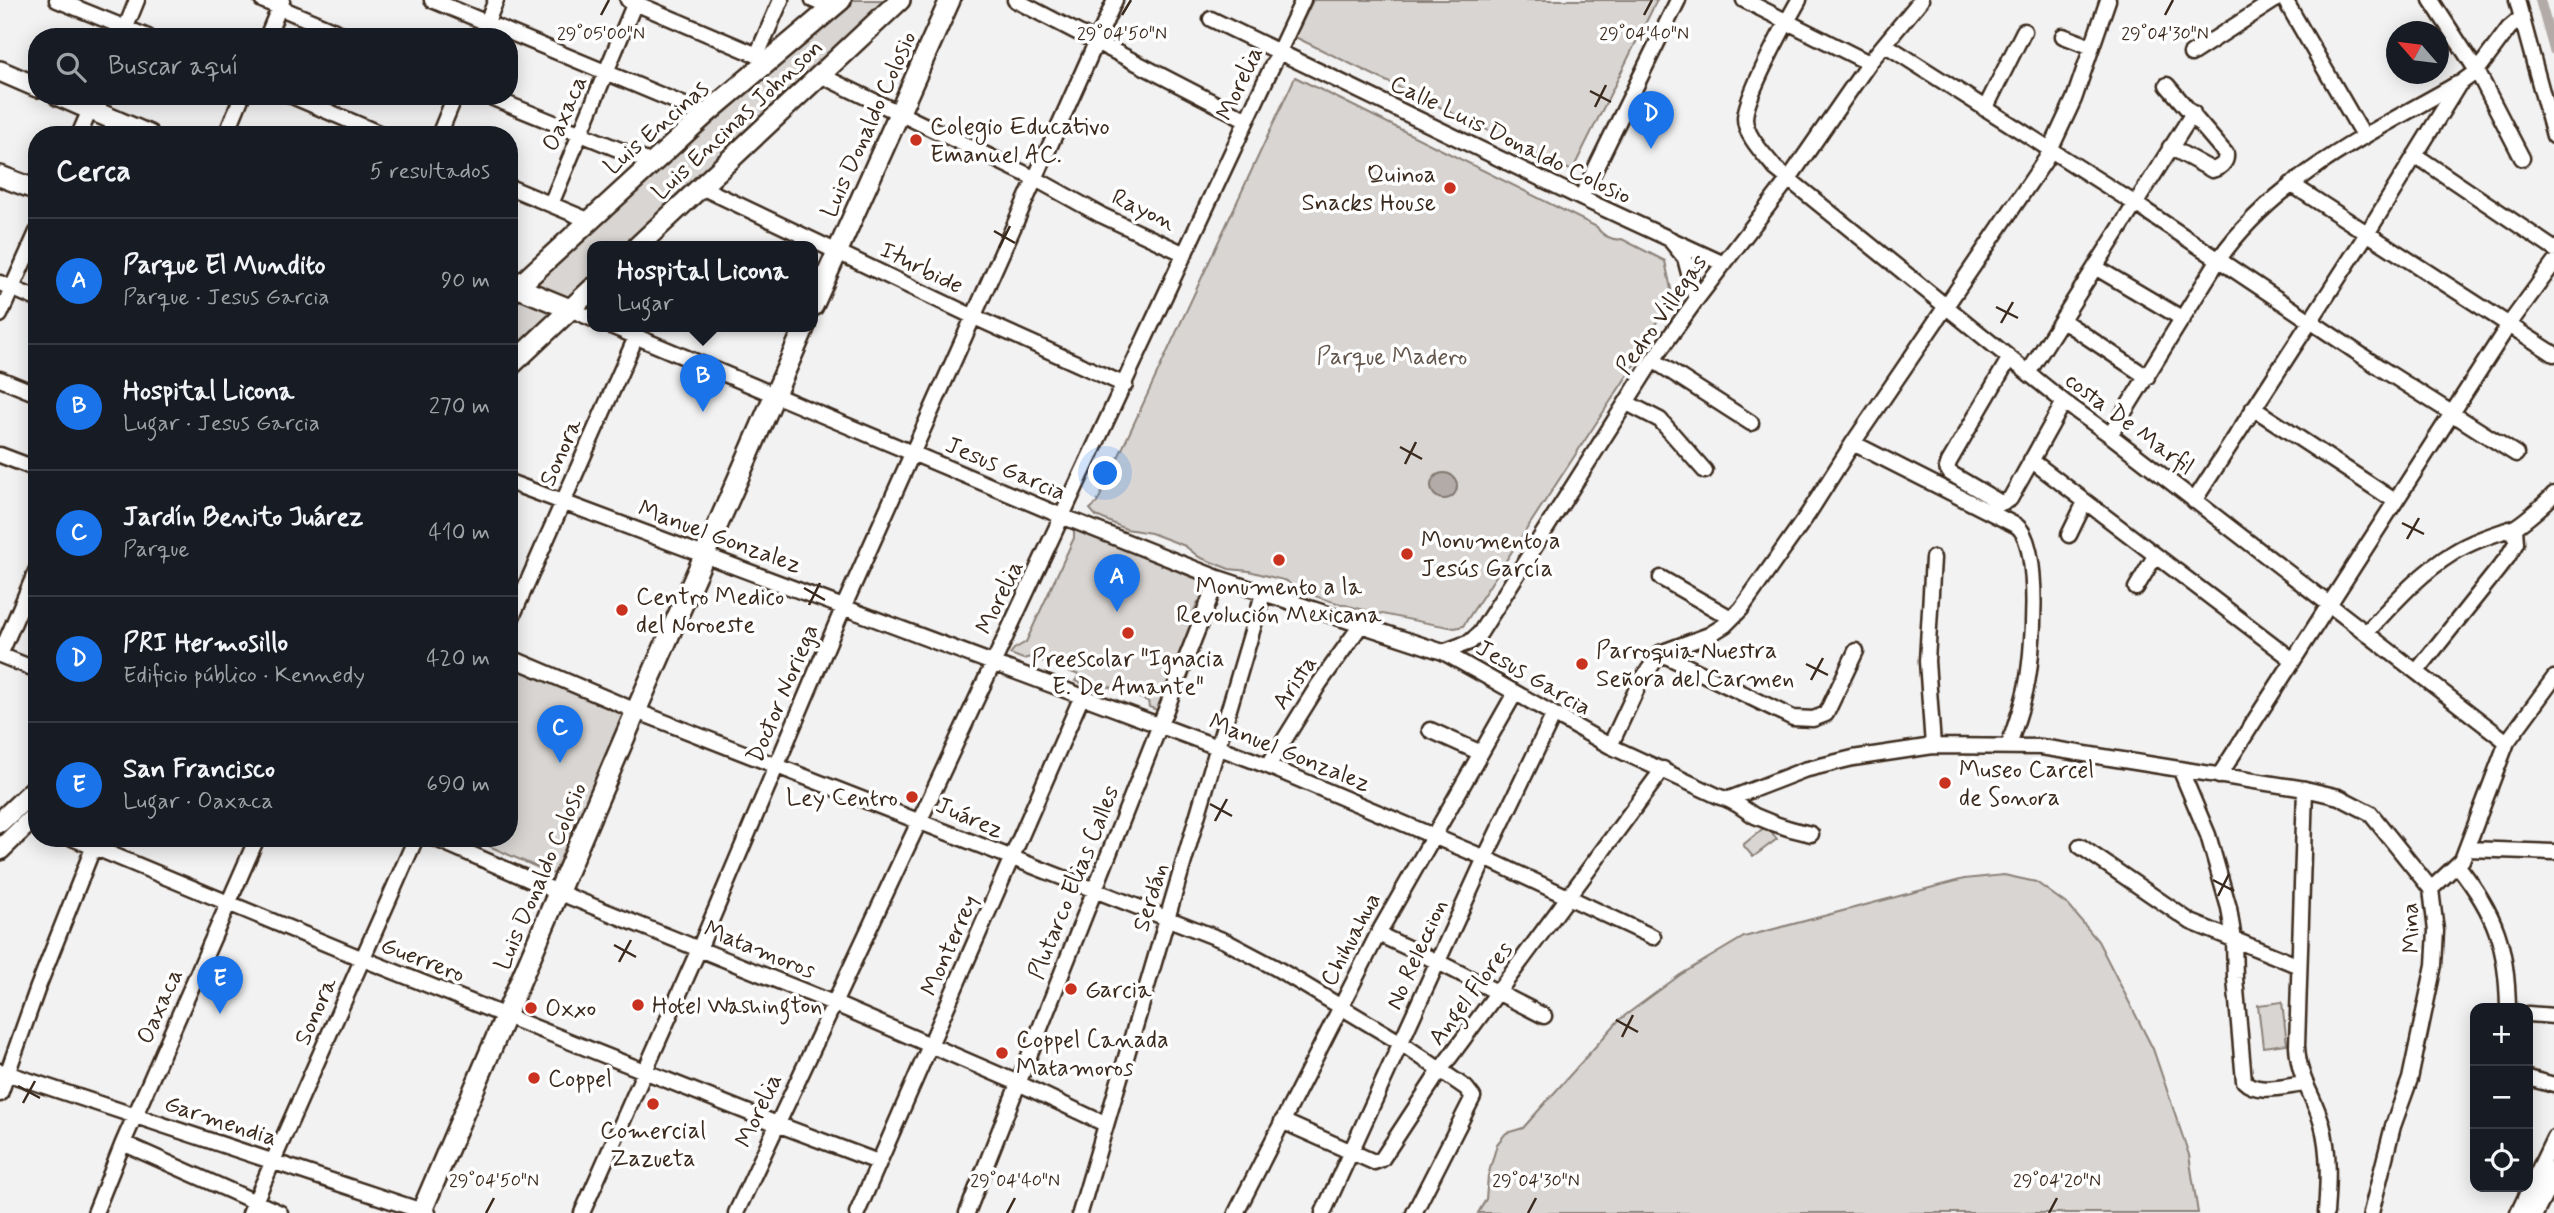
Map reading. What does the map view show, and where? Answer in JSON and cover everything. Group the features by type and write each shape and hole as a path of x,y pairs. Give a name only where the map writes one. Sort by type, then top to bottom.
{"main road":[{"name":"Luis Encinas Johnson","path":"643,241 901,0"},
{"name":"Luis Donaldo Colosio","path":"818,295 950,0"},
{"name":"Luis Encinas","path":"518,284 764,58 836,4"},
{"path":"0,71 28,83"},
{"path":"96,105 133,126"},
{"path":"0,176 28,187"},
{"path":"518,291 570,309"},
{"path":"518,358 587,293"},
{"name":"Luis Donaldo Colosio","path":"424,1212 636,711 802,332"},
{"path":"4,815 28,795"},
{"path":"0,850 28,824"},
{"path":"2533,1213 2554,1172"},
{"path":"2544,1213 2554,1193"}],"street":[{"path":"57,0 116,28"},
{"path":"126,28 137,0"},
{"path":"262,0 281,4 330,28"},
{"path":"432,0 481,28"},
{"path":"485,28 496,0"},
{"path":"633,1 764,58 781,0"},
{"path":"813,0 836,4"},
{"path":"1015,0 1097,40 1247,120"},
{"name":"Doctor Noriega","path":"582,1213 699,949 844,606 1115,0"},
{"name":"Morelia","path":"736,1213 921,821 992,662 1064,517 1303,0"},
{"path":"1581,198 1678,0"},
{"path":"1744,0 1869,63"},
{"path":"1787,22 1799,0"},
{"name":"Pedro Villegas","path":"1444,652 1470,642 1480,633 1653,360 1788,180 1869,63 1921,0"},
{"path":"1610,746 1639,684 1660,653 1709,635 1741,609 2052,151 2074,99 2108,0"},
{"path":"2192,54 2275,0"},
{"path":"2285,0 2364,137"},
{"path":"2431,0 2477,71 2522,158"},
{"path":"2517,0 2554,136"},
{"name":"Oaxaca","path":"551,204 633,1"},
{"path":"271,28 281,4"},
{"path":"2110,435 2234,238 2291,184 2364,137 2459,84 2477,71 2509,28 2522,17"},
{"name":"Calle Luis Donaldo Colosio","path":"1211,19 1724,264"},
{"name":"costa De Marfil","path":"1787,22 1749,100 1745,120 1751,136 1762,152 1788,180 2009,359 2507,743"},
{"path":"1985,109 2024,31"},
{"path":"2063,36 2092,47"},
{"path":"518,42 606,72 706,114"},
{"path":"1886,45 2134,203 2516,454"},
{"name":"Rayon","path":"820,75 1185,254"},
{"path":"2194,501 2368,232 2459,84"},
{"path":"2167,85 2226,154 2225,163 2212,170 2170,147"},
{"path":"83,126 92,105"},
{"path":"230,126 238,105"},
{"path":"313,105 362,126"},
{"path":"443,126 451,105"},
{"path":"509,105 652,163"},
{"path":"2028,373 2193,113"},
{"path":"2416,155 2554,249"},
{"path":"2291,184 2510,323 2554,354"},
{"name":"Iturbide","path":"701,187 816,241"},
{"path":"518,191 588,220"},
{"path":"1668,238 1685,258 1696,300"},
{"name":"Iturbide","path":"818,242 1125,385"},
{"path":"0,315 6,286 28,248"},
{"path":"2219,776 2510,323 2554,263"},
{"path":"2095,267 2183,319"},
{"path":"6,286 28,295"},
{"path":"570,309 587,316"},
{"path":"2062,320 2147,377"},
{"name":"Jesus Garcia","path":"625,332 1064,517 1217,578 1444,652 1610,746 1729,799 1754,815 1777,825 1811,834"},
{"name":"Sonora","path":"518,604 636,337"},
{"path":"2009,359 1960,440 1947,468 1950,473 2001,503 2010,499 2064,402"},
{"path":"1653,360 1751,423"},
{"path":"0,379 28,390"},
{"path":"1627,403 1660,420 1705,471"},
{"path":"2253,408 2395,502"},
{"path":"1853,443 2017,526 2026,537 2035,612 2027,686 2009,745"},
{"path":"0,455 28,466"},
{"path":"2031,460 2293,660"},
{"name":"Manuel Gonzalez","path":"518,485 1268,765 1485,858 1653,936"},
{"path":"2367,633 2395,601 2432,568 2454,552 2489,535 2515,528 2554,494"},
{"path":"2068,535 2085,502"},
{"path":"2417,671 2507,558 2516,543 2515,528"},
{"path":"2136,588 2155,556"},
{"path":"1933,558 1927,661 1933,746"},
{"name":"Plutarco Elias Calles","path":"969,1208 1217,578"},
{"path":"1661,578 1731,618"},
{"path":"28,590 0,655 28,666"},
{"name":"Serdán","path":"1080,1213 1263,594"},
{"name":"Arista","path":"1268,765 1361,625"},
{"path":"1660,653 1793,718 1813,719 1826,714 1856,651"},
{"name":"Juárez","path":"518,661 636,711 1225,941 1276,968 1401,1043 1441,1069 1473,1097 1414,1213"},
{"path":"2431,889 2458,866 2468,849 2507,743 2554,678"},
{"name":"Chihuahua","path":"1236,1213 1378,934 1515,693"},
{"name":"Monterrey","path":"857,1213 1082,696"},
{"name":"No Releccion","path":"1323,1213 1553,716"},
{"path":"1430,730 1481,753"},
{"name":"Mina","path":"1729,799 1804,769 1864,755 1933,746 2009,745 2062,750 2305,789 2339,797 2370,813 2431,889 2436,931 2434,965 2410,1079 2393,1126 2371,1213"},
{"name":"Angel Flores","path":"1282,1121 1350,1153 1374,1162 1382,1159 1441,1069 1663,769"},
{"path":"2181,771 2208,835 2229,908 2234,940 2244,1082 2250,1087 2259,1088 2304,1084"},
{"path":"2305,789 2297,1046 2298,1064 2316,1108 2326,1143 2326,1213"},
{"path":"4,815 28,818"},
{"path":"2080,846 2191,922 2299,966"},
{"path":"0,1094 4,1072 93,847"},
{"name":"Guerrero","path":"104,847 363,959 878,1162"},
{"name":"Oaxaca","path":"96,1213 123,1143 253,847"},
{"name":"Sonora","path":"253,1208 412,847"},
{"name":"Matamoros","path":"455,847 560,893 833,1003 1105,1124"},
{"path":"2468,849 2554,852"},
{"path":"2458,866 2486,904 2500,936 2508,1003"},
{"path":"1378,934 1544,1016"},
{"path":"2533,1014 2554,1016"},
{"name":"Garmendia","path":"4,1072 424,1212"},
{"path":"2533,1079 2554,1085"},
{"path":"2518,1213 2554,1138"},
{"path":"123,1143 253,1208 279,1213"}],"green space":[{"path":"851,0 890,0 634,241 587,241 587,286 572,300 533,283"},
{"path":"1313,0 1657,0 1572,171 1295,37"},
{"name":"Parque Madero","path":"1295,77 1597,227 1608,237 1622,239 1665,261 1674,303 1664,320 1658,320 1648,336 1650,340 1629,373 1463,626 1455,628 1393,616 1315,596 1297,589 1287,581 1229,569 1199,557 1185,546 1151,533 1126,529 1096,516 1090,509 1097,503"},
{"path":"518,297 547,310 548,323 518,350"},
{"path":"1074,528 1211,585 1204,601 1198,602 1189,621 1195,628 1157,710 1149,707 1148,701 1107,686 1102,690 1075,681 1079,675 1031,657 1023,659 1010,654 1026,642 1074,538"},
{"path":"518,670 623,714 626,723 559,874 550,873 491,847 518,847"},
{"path":"1766,826 1777,839 1753,857 1743,845"},
{"path":"2004,875 2036,882 2069,906 2098,941 2153,1049 2189,1155 2198,1213 1478,1213 1486,1199 1488,1176 1497,1144 1506,1133 1523,1128 1619,1020 1680,975 1744,937 1964,879"},
{"path":"2282,1002 2287,1044 2263,1047 2258,1005"}],"shaded area":[{"path":"1444,473 1453,477 1457,486 1453,495 1444,499 1435,495 1431,486 1435,477"}],"waterway":[{"path":"2540,0 2554,50"}],"place":[{"name":"Colegio Educativo Emanuel AC.","path":"916,140"},
{"name":"PRI Hermosillo","path":"1651,149"},
{"name":"Quinoa Snacks House","path":"1450,188"},
{"name":"Hospital Licona","path":"703,412"},
{"name":"Monumento a Jesús García","path":"1407,554"},
{"name":"Monumento a la Revolución Mexicana","path":"1279,560"},
{"name":"Centro Medico del Noroeste","path":"622,610"},
{"name":"Parque El Mundito","path":"1117,612"},
{"name":"Preescolar \"Ignacia E. De Amante\"","path":"1128,633"},
{"name":"Parroquia Nuestra Señora del Carmen","path":"1582,664"},
{"name":"Jardín Benito Juárez","path":"560,763"},
{"name":"Museo Carcel de Sonora","path":"1945,783"},
{"name":"Ley Centro","path":"912,797"},
{"name":"Garcia","path":"1071,989"},
{"name":"Hotel Washington","path":"638,1005"},
{"name":"Oxxo","path":"531,1008"},
{"name":"San Francisco","path":"220,1014"},
{"name":"Coppel Canada Matamoros","path":"1002,1053"},
{"name":"Coppel","path":"534,1078"},
{"name":"Comercial Zazueta","path":"653,1104"}]}
